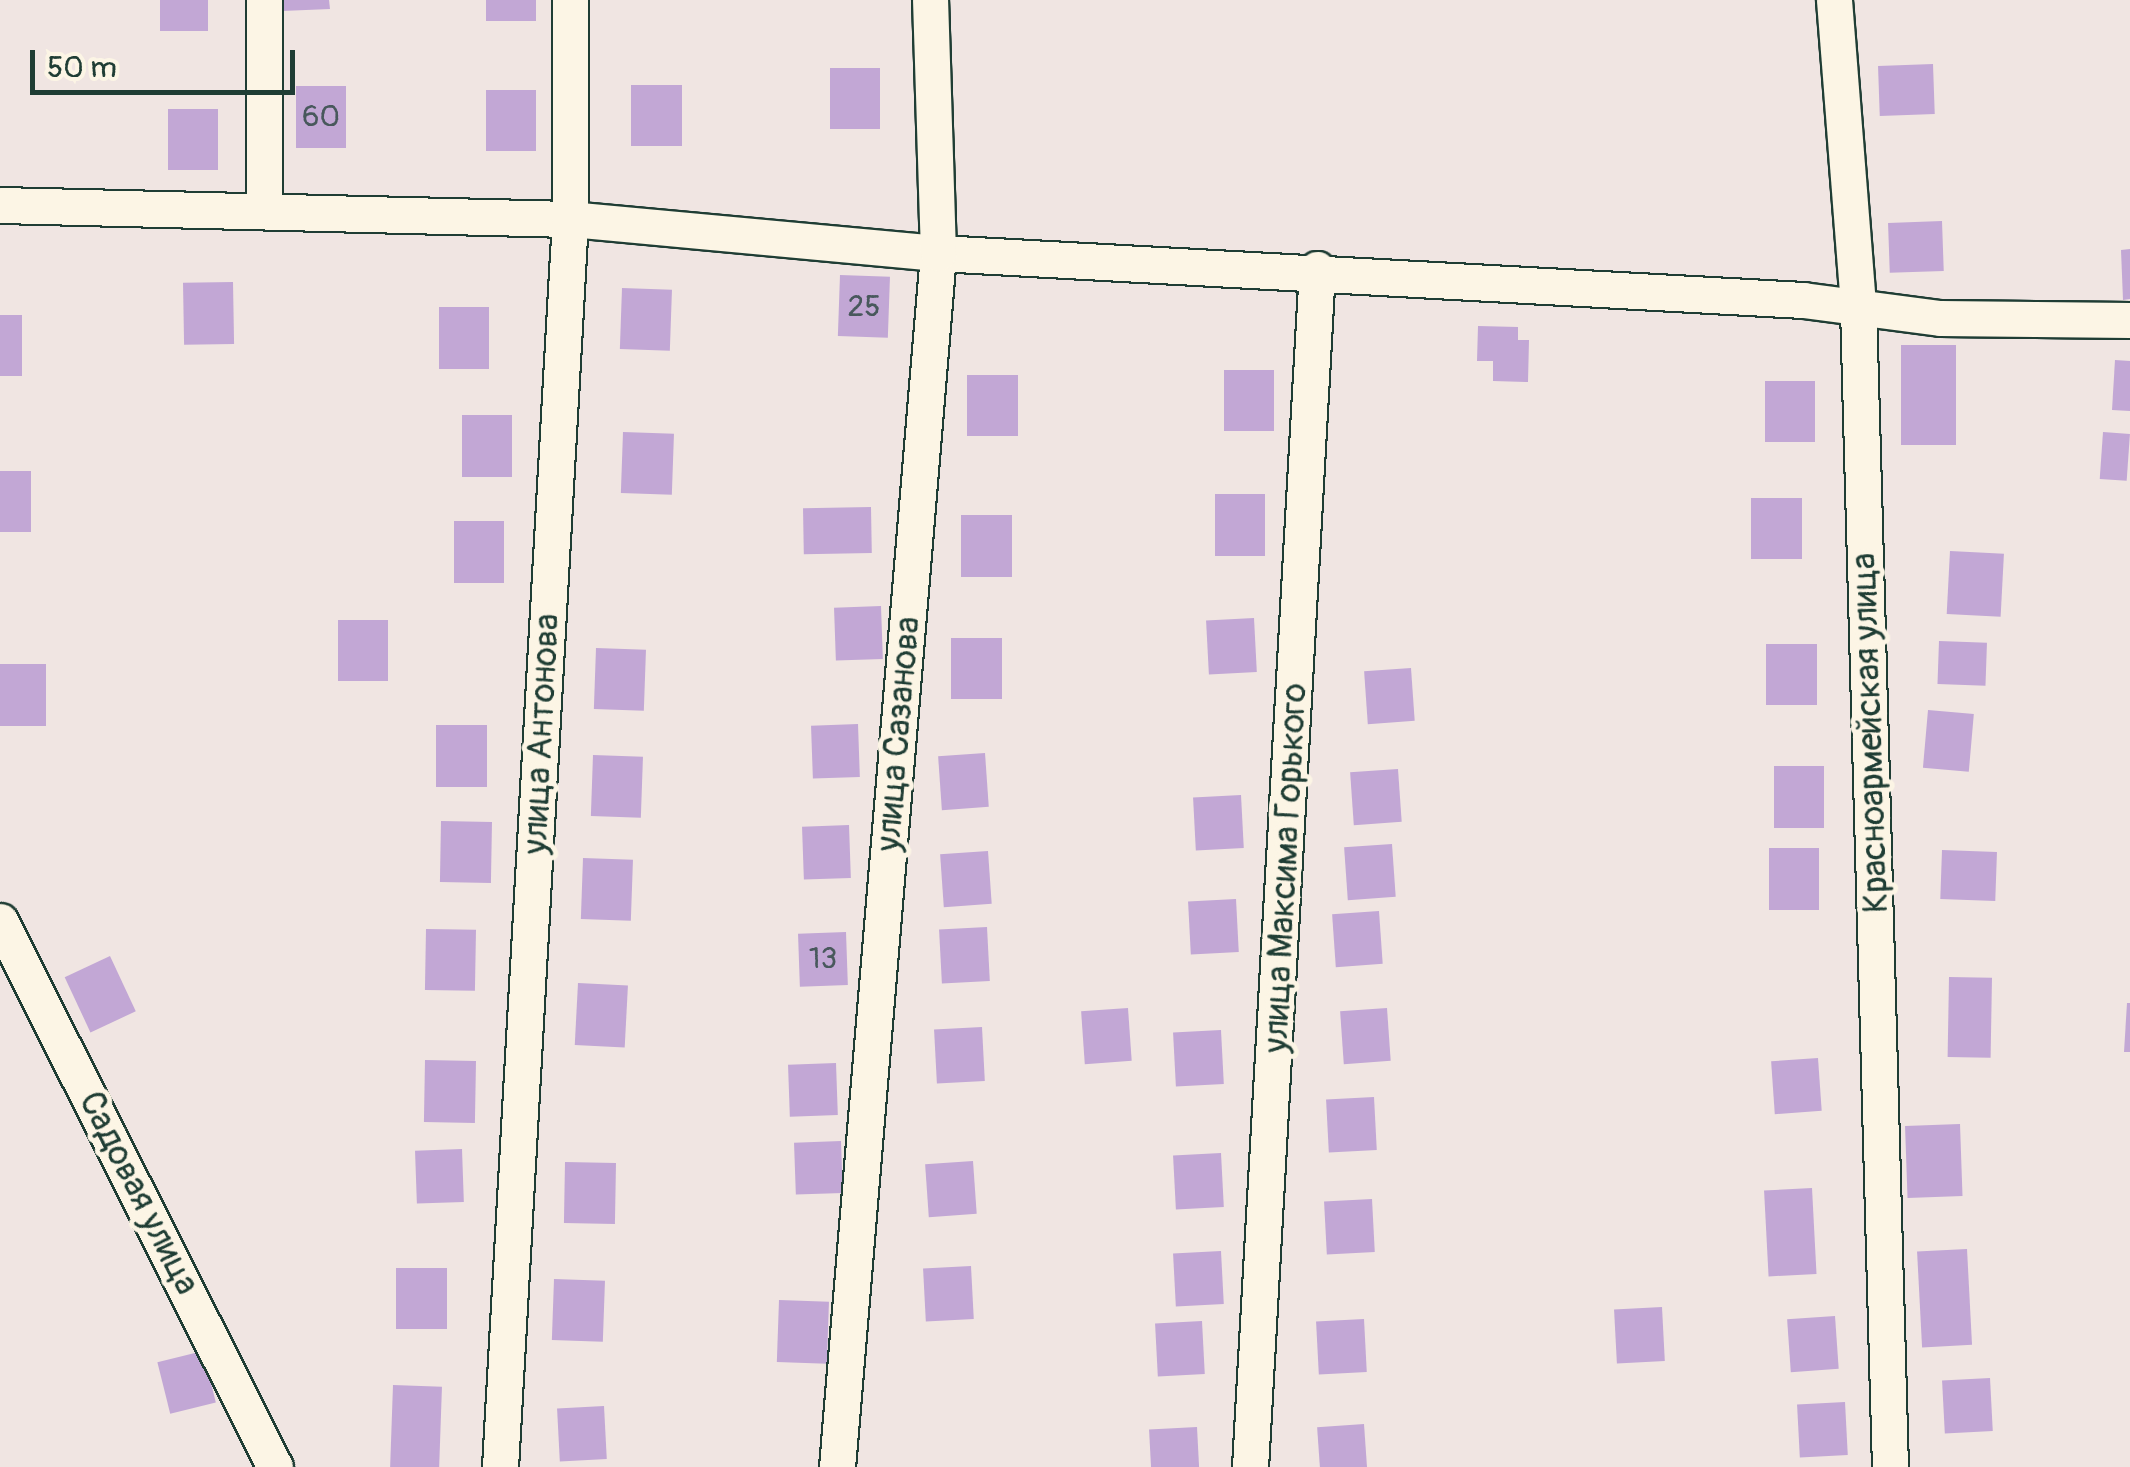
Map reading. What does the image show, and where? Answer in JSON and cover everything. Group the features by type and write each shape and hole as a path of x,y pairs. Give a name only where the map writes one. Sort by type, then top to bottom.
{"street":[{"path":"264,0 264,210"},
{"name":"улица Антонова","path":"500,1467 570,219 570,0"},
{"name":"улица Сазанова","path":"837,1467 938,253 930,0"},
{"name":"Красноармейская улица","path":"1834,0 1858,308 1890,1467"},
{"path":"0,204 570,219 938,253 1316,269 1858,308 1940,318 2130,320"},
{"name":"улица Максима Горького","path":"1250,1467 1316,269"},
{"name":"Садовая улица","path":"0,921 274,1467"}],"building":[{"path":"160,0 208,0 208,31 160,31"},
{"path":"282,0 329,0 330,9 282,11"},
{"path":"486,0 536,0 536,21 486,21"},
{"path":"1933,64 1935,114 1880,116 1878,66"},
{"path":"830,68 880,68 880,129 830,129"},
{"path":"631,85 682,85 682,146 631,146"},
{"path":"296,86 346,86 346,148 296,148"},
{"path":"486,90 536,90 536,151 486,151"},
{"path":"168,109 218,109 218,170 168,170"},
{"path":"1942,221 1944,271 1890,273 1888,223"},
{"path":"2130,249 2130,299 2123,300 2121,250"},
{"path":"840,275 890,277 888,338 838,336"},
{"path":"233,282 234,344 184,345 183,283"},
{"path":"622,288 672,290 670,351 620,349"},
{"path":"439,307 489,307 489,369 439,369"},
{"path":"0,315 22,315 22,376 0,376"},
{"path":"1478,326 1518,327 1518,340 1529,340 1528,382 1493,381 1493,361 1477,361"},
{"path":"1901,345 1956,345 1956,445 1901,445"},
{"path":"2115,360 2130,361 2130,411 2112,410"},
{"path":"1224,370 1274,370 1274,431 1224,431"},
{"path":"967,375 1018,375 1018,436 967,436"},
{"path":"1765,381 1815,381 1815,442 1765,442"},
{"path":"462,415 512,415 512,477 462,477"},
{"path":"623,432 674,434 672,495 621,493"},
{"path":"2103,432 2130,434 2127,481 2100,479"},
{"path":"0,471 31,471 31,532 0,532"},
{"path":"1215,494 1265,494 1265,556 1215,556"},
{"path":"1751,498 1802,498 1802,559 1751,559"},
{"path":"871,507 872,553 804,554 803,508"},
{"path":"961,515 1012,515 1012,577 961,577"},
{"path":"454,521 504,521 504,583 454,583"},
{"path":"1950,551 2004,554 2001,617 1947,614"},
{"path":"881,606 883,659 836,661 834,608"},
{"path":"1254,618 1257,672 1209,674 1206,621"},
{"path":"338,620 388,620 388,681 338,681"},
{"path":"951,638 1002,638 1002,699 951,699"},
{"path":"1939,641 1987,643 1985,686 1937,684"},
{"path":"1766,644 1817,644 1817,705 1766,705"},
{"path":"596,648 646,650 644,711 594,709"},
{"path":"0,664 46,664 46,726 0,726"},
{"path":"1411,668 1415,721 1368,724 1364,671"},
{"path":"1928,710 1974,714 1969,772 1923,768"},
{"path":"858,724 860,777 813,779 811,726"},
{"path":"436,725 487,725 487,787 436,787"},
{"path":"985,753 989,807 942,810 938,756"},
{"path":"593,755 643,757 641,818 591,816"},
{"path":"1774,766 1824,766 1824,828 1774,828"},
{"path":"1398,769 1402,822 1354,825 1350,772"},
{"path":"1241,795 1244,848 1196,850 1193,798"},
{"path":"441,821 492,822 491,883 440,882"},
{"path":"849,825 851,878 804,880 802,827"},
{"path":"1392,844 1396,897 1348,900 1344,847"},
{"path":"1769,848 1819,848 1819,910 1769,910"},
{"path":"1942,850 1997,852 1995,901 1940,899"},
{"path":"988,851 992,904 944,907 940,854"},
{"path":"583,858 633,860 631,921 581,919"},
{"path":"1236,899 1239,952 1191,954 1188,902"},
{"path":"1379,911 1383,964 1336,967 1332,914"},
{"path":"987,927 990,981 942,983 939,930"},
{"path":"426,929 476,930 475,991 425,990"},
{"path":"846,932 848,985 800,987 798,934"},
{"path":"110,956 136,1011 90,1032 65,977"},
{"path":"1949,977 1992,978 1991,1058 1948,1057"},
{"path":"578,983 628,986 625,1048 575,1045"},
{"path":"2127,1003 2130,1052 2124,1052"},
{"path":"1128,1008 1132,1061 1085,1064 1081,1011"},
{"path":"1387,1008 1391,1061 1344,1064 1340,1011"},
{"path":"982,1027 985,1081 937,1083 934,1030"},
{"path":"1221,1030 1224,1084 1176,1086 1173,1033"},
{"path":"1818,1058 1822,1111 1775,1114 1771,1061"},
{"path":"425,1060 476,1061 475,1123 424,1122"},
{"path":"836,1063 838,1115 790,1117 788,1065"},
{"path":"1374,1097 1377,1150 1329,1152 1326,1100"},
{"path":"1960,1124 1963,1196 1908,1198 1905,1126"},
{"path":"841,1141 843,1193 796,1195 794,1143"},
{"path":"462,1149 464,1202 417,1204 415,1151"},
{"path":"1221,1153 1224,1207 1176,1209 1173,1156"},
{"path":"973,1161 977,1214 929,1217 925,1164"},
{"path":"565,1162 616,1163 615,1224 564,1223"},
{"path":"1812,1188 1817,1274 1769,1276 1764,1191"},
{"path":"1372,1199 1375,1252 1327,1254 1324,1202"},
{"path":"1967,1249 1972,1345 1922,1347 1917,1252"},
{"path":"1221,1251 1224,1304 1176,1306 1173,1254"},
{"path":"971,1266 974,1319 926,1321 923,1269"},
{"path":"396,1268 447,1268 447,1329 396,1329"},
{"path":"554,1279 605,1281 603,1342 552,1340"},
{"path":"779,1300 829,1302 827,1364 777,1362"},
{"path":"1662,1307 1665,1361 1617,1363 1614,1310"},
{"path":"1835,1316 1839,1369 1791,1372 1787,1319"},
{"path":"1364,1319 1367,1372 1319,1374 1316,1322"},
{"path":"1202,1321 1205,1374 1158,1376 1155,1323"},
{"path":"203,1351 216,1402 170,1414 157,1362"},
{"path":"1990,1378 1993,1431 1945,1433 1942,1381"},
{"path":"393,1385 442,1387 439,1467 390,1467"},
{"path":"1845,1402 1848,1455 1800,1457 1797,1405"},
{"path":"604,1406 607,1459 560,1461 557,1408"},
{"path":"1364,1424 1367,1467 1320,1467 1317,1427"},
{"path":"1197,1427 1199,1467 1151,1467 1149,1430"}]}
